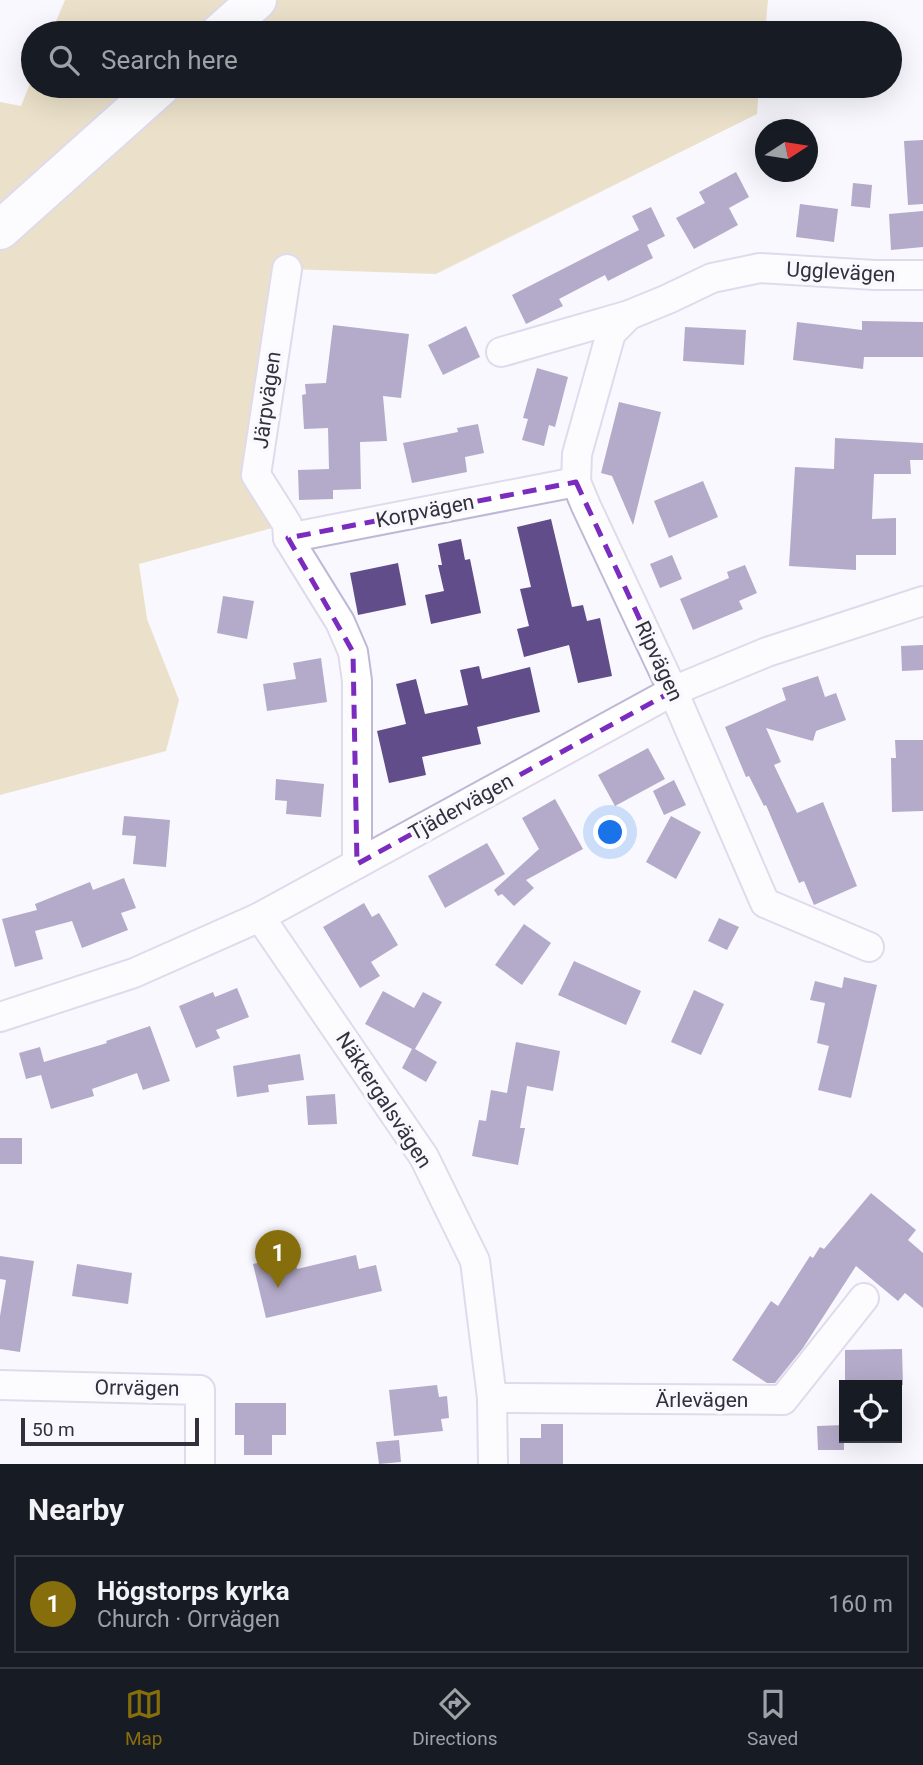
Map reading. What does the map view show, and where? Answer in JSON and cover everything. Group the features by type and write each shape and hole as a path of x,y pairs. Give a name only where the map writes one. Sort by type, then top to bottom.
{"main road":[{"path":"233,21 257,0"},
{"path":"0,230 148,98"}],"street":[{"name":"Ugglevägen","path":"629,315 712,278 760,268 923,275"},
{"name":"Järpvägen","path":"287,269 256,475 340,622 353,652 357,681 357,864"},
{"path":"501,352 629,315"},
{"name":"Ripvägen","path":"629,315 611,333 577,454 576,482 673,691 765,903 869,947"},
{"name":"Korpvägen","path":"287,531 576,482"},
{"name":"Tjädervägen","path":"0,1017 134,973 260,917 673,691 767,652 923,601"},
{"name":"Näktergalsvägen","path":"260,917 424,1157 475,1261 492,1398 494,1464"},
{"name":"Ärlevägen","path":"492,1398 783,1400 864,1298"},
{"name":"Orrvägen","path":"0,1385 200,1390 200,1464"}],"highlighted area":[{"path":"576,482 673,691 357,864 353,652 288,538"}],"shaded area":[{"path":"65,0 768,0 766,21 56,21"},
{"path":"24,98 758,98 757,114 436,274 287,269 256,475 287,524 139,564 147,619 179,700 166,751 0,795 0,102 21,106"}],"building":[{"path":"923,140 923,204 908,205 904,141"},
{"path":"736,172 749,197 729,208 738,225 694,249 676,218 705,203 699,192"},
{"path":"853,183 872,185 870,208 851,206"},
{"path":"800,204 838,209 834,242 796,237"},
{"path":"651,207 665,236 647,245 653,258 608,281 605,275 559,299 563,306 526,324 512,295 639,230 632,216"},
{"path":"923,211 923,247 891,250 889,214"},
{"path":"862,321 923,322 923,357 864,357 863,369 793,360 797,322 862,330"},
{"path":"333,325 409,334 401,398 383,396 387,441 360,442 361,489 333,490 333,499 299,500 298,470 329,469 328,428 304,429 302,395 306,394 305,384 326,383"},
{"path":"466,326 480,357 443,375 428,345"},
{"path":"685,327 746,330 744,365 683,361"},
{"path":"537,368 568,377 555,427 549,425 544,446 522,440 528,419 523,418"},
{"path":"619,402 661,412 633,525 612,476 601,473"},
{"path":"478,424 484,453 465,457 467,472 412,483 403,443 458,432 457,428"},
{"path":"835,438 923,443 923,460 910,460 911,474 874,474 872,519 896,518 896,555 856,555 856,570 789,566 795,467 834,469"},
{"path":"703,481 718,517 669,538 654,501"},
{"path":"551,519 572,607 583,605 587,621 600,618 612,676 578,683 569,645 524,657 517,629 529,626 520,589 531,587 517,527"},
{"path":"461,539 465,560 470,559 481,613 431,624 425,595 444,591 438,565 442,565 438,544"},
{"path":"672,555 682,579 660,588 650,564"},
{"path":"398,563 406,605 358,615 350,573"},
{"path":"745,565 757,593 739,601 743,609 693,630 680,599 729,578 727,572"},
{"path":"223,596 254,601 247,639 217,633"},
{"path":"923,645 923,670 902,671 901,646"},
{"path":"321,658 327,702 267,711 263,684 296,679 293,663"},
{"path":"479,666 482,679 530,667 540,712 477,727 481,744 422,757 426,775 389,783 377,731 406,724 396,684 416,679 425,714 468,705 460,670"},
{"path":"818,676 825,697 836,693 846,720 816,731 813,741 766,728 781,762 774,765 797,813 823,802 857,886 814,905 804,881 799,883 766,805 764,806 749,776 746,777 725,727 786,700 782,688"},
{"path":"895,740 923,740 923,811 892,812 891,758 896,758"},
{"path":"648,748 665,779 615,806 598,775"},
{"path":"276,779 324,784 321,817 286,814 287,801 275,800"},
{"path":"674,780 686,805 664,815 653,791"},
{"path":"555,799 583,849 526,880 534,888 514,906 502,894 498,896 494,890 539,849 522,818"},
{"path":"124,816 170,820 166,867 133,864 136,836 122,835"},
{"path":"671,816 701,832 676,879 646,862"},
{"path":"487,843 505,874 445,908 428,876"},
{"path":"124,878 136,908 121,913 128,930 82,948 72,921 35,931 43,959 15,967 2,919 37,910 35,904 90,882 93,890"},
{"path":"364,903 372,917 379,913 398,945 371,962 380,976 360,988 323,927"},
{"path":"719,918 739,927 727,950 708,941"},
{"path":"524,924 551,943 522,985 495,965"},
{"path":"574,961 641,991 626,1025 558,995"},
{"path":"844,977 877,985 851,1098 818,1090 829,1046 817,1043 825,1003 810,1000 815,981 842,988"},
{"path":"237,988 249,1017 216,1030 220,1038 196,1048 179,1006 213,992 215,997"},
{"path":"694,990 724,1004 701,1055 671,1042"},
{"path":"383,991 414,1008 423,992 442,1002 415,1049 437,1062 426,1082 402,1068 412,1049 365,1024"},
{"path":"150,1026 170,1081 143,1090 137,1073 92,1089 94,1096 51,1109 41,1075 26,1079 19,1053 40,1047 44,1062 107,1043 106,1041"},
{"path":"516,1042 560,1051 553,1091 527,1086 520,1128 525,1128 518,1165 472,1156 479,1120 486,1121 491,1090 507,1093"},
{"path":"300,1054 304,1080 268,1085 269,1092 237,1097 233,1066"},
{"path":"335,1094 337,1124 308,1125 306,1096"},
{"path":"0,1138 22,1138 22,1164 0,1164"},
{"path":"871,1193 916,1230 908,1240 923,1253 923,1308 905,1293 898,1301 856,1266 803,1348 775,1383 767,1383 732,1360 771,1301 778,1306 810,1256 813,1258 820,1247 824,1249"},
{"path":"294,1255 297,1269 356,1255 359,1269 376,1265 382,1291 266,1318 253,1264"},
{"path":"0,1256 34,1261 20,1352 0,1349 0,1316 6,1280 0,1279"},
{"path":"77,1264 132,1273 128,1304 72,1296"},
{"path":"902,1349 903,1385 902,1380 845,1380 845,1350"},
{"path":"437,1385 439,1397 447,1396 449,1418 441,1419 443,1431 394,1436 389,1390"},
{"path":"235,1403 286,1403 286,1435 272,1435 272,1455 244,1455 244,1435 235,1435"},
{"path":"541,1424 563,1424 563,1464 520,1464 520,1438 541,1438"},
{"path":"839,1425 839,1443 844,1443 844,1450 818,1450 817,1426"},
{"path":"399,1440 401,1462 379,1464 376,1442"}],"place":[{"name":"Högstorps kyrka","path":"278,1288"}]}
